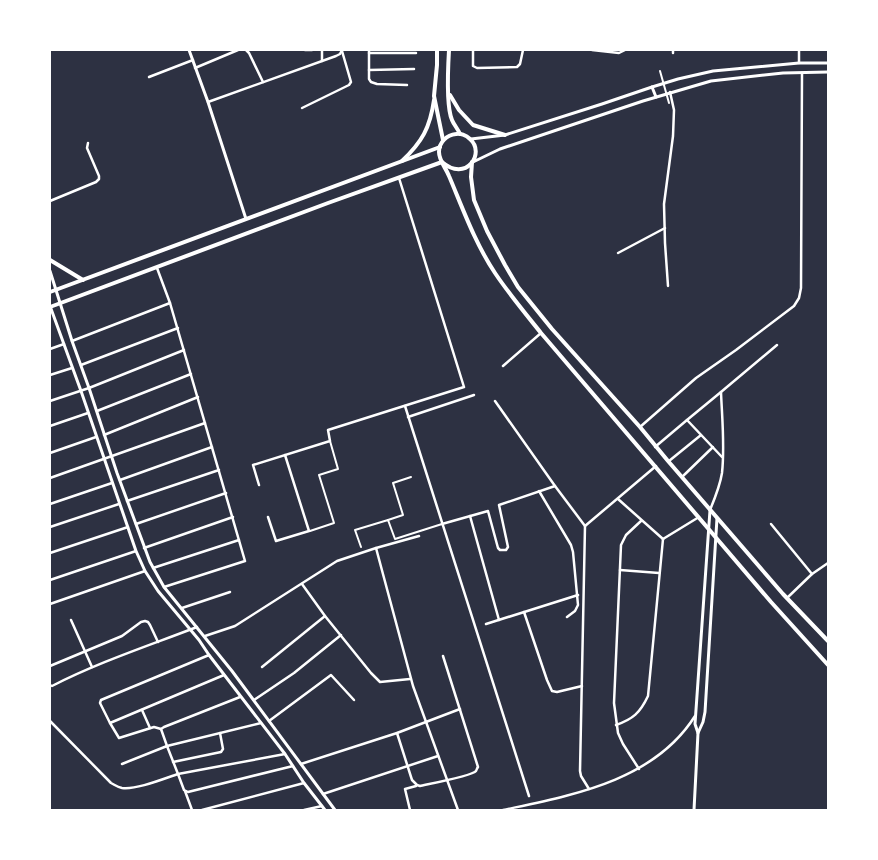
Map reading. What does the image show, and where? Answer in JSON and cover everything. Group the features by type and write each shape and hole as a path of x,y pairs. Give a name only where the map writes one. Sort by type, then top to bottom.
{"main road":[{"path":"400,162 415,149 426,131 432,116 437,50"},
{"path":"449,50 449,106 452,119 460,134"},
{"path":"449,94 458,110 473,125 505,134"},
{"path":"434,96 443,140"},
{"path":"442,162 449,168 458,170 465,168 475,157 476,151 471,139 460,134 447,137 443,140 439,155 442,162 448,174 474,235 493,270 510,295 541,333 698,517 828,665"},
{"path":"50,292 440,147"},
{"path":"50,307 442,162"},
{"path":"472,162 471,177 474,200 505,265 518,287 552,329 640,427 787,598 828,641"},
{"path":"50,260 83,280"}],"street":[{"path":"189,50 246,219"},
{"path":"196,68 238,50"},
{"path":"246,50 263,82"},
{"path":"305,50 312,50"},
{"path":"322,50 322,61"},
{"path":"208,102 336,56 342,50 352,82 302,108"},
{"path":"473,50 472,62 477,68 517,67 520,64 523,50"},
{"path":"592,50 619,53 625,50"},
{"path":"798,63 799,50"},
{"path":"407,85 373,84 370,82 369,52 416,53"},
{"path":"149,78 193,60"},
{"path":"471,139 505,134 678,79 713,71 798,63 828,63"},
{"path":"369,70 414,69"},
{"path":"660,71 669,103"},
{"path":"472,162 500,149 670,92 711,81 802,72 828,72"},
{"path":"640,427 696,378 794,306 799,298 801,288 802,72"},
{"path":"652,87 656,97"},
{"path":"668,286 664,204 673,136 674,110 670,92"},
{"path":"50,201 96,182 99,179 87,148 88,143"},
{"path":"268,517 276,541 334,523 319,476 339,471 328,430 464,387 399,178"},
{"path":"618,253 665,228"},
{"path":"156,267 178,328 245,561 164,587"},
{"path":"50,271 104,435 144,548 153,568 164,587 204,636 335,810"},
{"path":"72,341 170,303"},
{"path":"50,307 119,504 145,571 285,754 325,810"},
{"path":"80,365 178,328"},
{"path":"503,366 541,333"},
{"path":"50,348 64,344"},
{"path":"655,446 777,345"},
{"path":"50,401 89,388 184,350"},
{"path":"50,375 72,368"},
{"path":"96,411 191,374"},
{"path":"694,810 698,733 695,716 710,510 718,492 723,458 721,392"},
{"path":"408,417 474,396"},
{"path":"104,435 198,397"},
{"path":"495,401 585,526 580,771 589,790"},
{"path":"405,406 529,796"},
{"path":"50,426 88,413"},
{"path":"687,420 723,458"},
{"path":"50,478 205,423"},
{"path":"668,461 700,435"},
{"path":"50,453 96,437"},
{"path":"259,485 253,465 330,441"},
{"path":"120,480 212,447"},
{"path":"682,477 713,448"},
{"path":"285,455 309,531"},
{"path":"585,526 656,466"},
{"path":"127,501 219,470"},
{"path":"361,547 356,530 403,515 393,483 411,477"},
{"path":"50,504 112,483"},
{"path":"388,520 394,539 488,511 498,548 506,550 508,546 499,505 555,486"},
{"path":"539,492 571,545 573,552 578,605 575,611 567,617"},
{"path":"136,524 226,493"},
{"path":"618,499 663,539"},
{"path":"50,528 119,504"},
{"path":"470,516 499,620"},
{"path":"663,539 698,517"},
{"path":"144,548 233,518"},
{"path":"698,733 705,712 717,518"},
{"path":"639,769 620,738 616,726 614,703 621,545 626,535 641,521"},
{"path":"771,524 812,574"},
{"path":"50,553 128,527"},
{"path":"204,636 235,626 337,561 419,536"},
{"path":"616,726 632,719 648,696 663,539"},
{"path":"153,568 239,540"},
{"path":"376,548 411,678 458,810"},
{"path":"50,580 136,551"},
{"path":"787,598 812,574 828,563"},
{"path":"620,570 659,573"},
{"path":"50,604 145,571"},
{"path":"302,584 325,616 380,682 411,678"},
{"path":"182,608 230,592"},
{"path":"486,624 578,595"},
{"path":"524,612 552,691 557,692 582,686"},
{"path":"262,668 325,616"},
{"path":"71,620 92,667"},
{"path":"50,666 122,636 145,621 150,625 158,642"},
{"path":"51,686 121,655 197,627"},
{"path":"253,700 294,673 341,636"},
{"path":"209,655 101,700 100,703 119,738 154,727 161,729 240,697"},
{"path":"410,810 405,789 472,774 476,772 478,767 443,656"},
{"path":"110,723 224,675"},
{"path":"269,721 331,675 354,700"},
{"path":"301,764 397,733 460,709"},
{"path":"142,710 150,728"},
{"path":"503,810 589,790 639,769 670,746 687,729 695,716"},
{"path":"50,721 111,783 124,788 135,787 178,774 285,754"},
{"path":"122,764 167,746 261,723"},
{"path":"161,729 192,810"},
{"path":"173,762 223,751 220,733"},
{"path":"397,733 412,780 417,785"},
{"path":"323,794 438,756"},
{"path":"185,791 188,792 293,766"},
{"path":"202,810 304,783"},
{"path":"304,810 322,806"}]}
